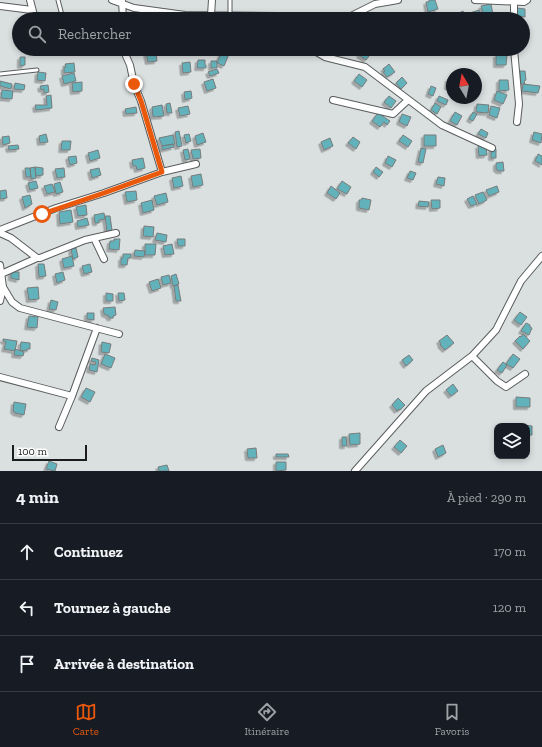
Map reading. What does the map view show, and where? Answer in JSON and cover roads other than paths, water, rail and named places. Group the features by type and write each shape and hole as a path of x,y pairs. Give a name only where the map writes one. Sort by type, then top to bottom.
{"street":[{"path":"0,6 32,10 30,0"},
{"path":"112,0 122,2 134,8 163,12"},
{"path":"211,12 212,0"},
{"path":"359,12 376,4 398,0"},
{"path":"476,0 514,2 524,2 527,0"},
{"path":"122,2 123,12"},
{"path":"514,2 514,12"},
{"path":"126,56 162,172"},
{"path":"323,56 365,67 442,125 492,148"},
{"path":"515,56 519,104 517,122"},
{"path":"333,100 393,114 408,100"},
{"path":"0,230 56,208 104,193 162,172 196,164"},
{"path":"0,233 11,238 37,258"},
{"path":"1,274 37,258 85,240 116,233"},
{"path":"94,238 104,259"},
{"path":"355,471 426,391 472,356 496,330 521,281 542,256"},
{"path":"0,265 3,287 0,301 12,302"},
{"path":"3,287 12,302 20,308 119,334"},
{"path":"59,427 97,328"},
{"path":"472,356 497,381 506,387 524,374"},
{"path":"0,377 72,396"}],"lane":[{"path":"58,0 62,12"},
{"path":"230,0 230,12"},
{"path":"0,74 37,70"}]}
